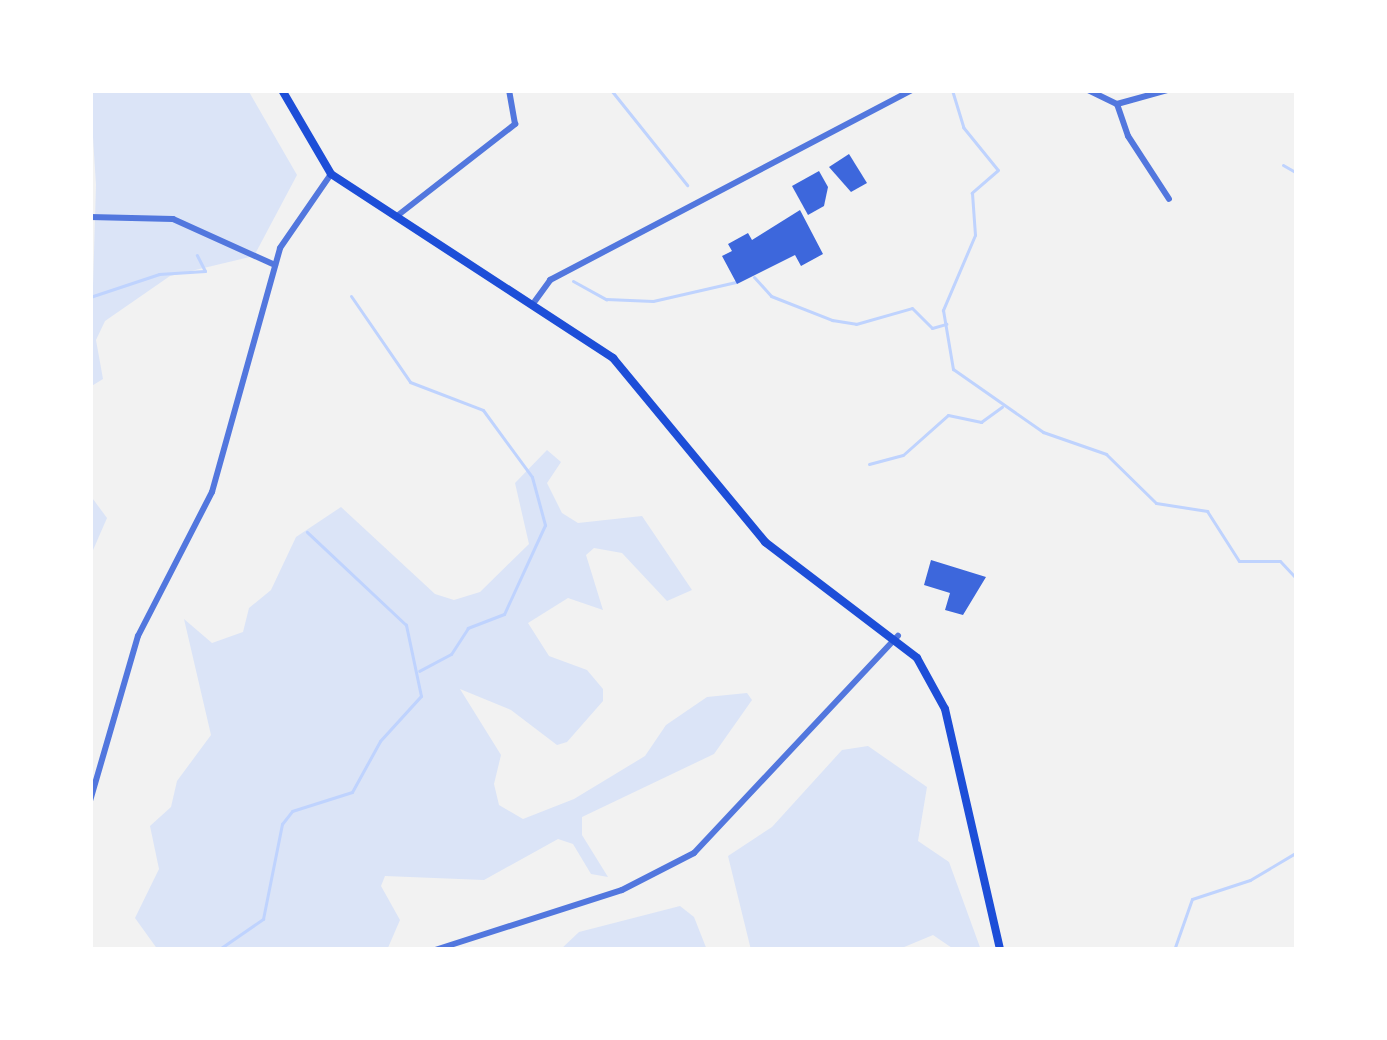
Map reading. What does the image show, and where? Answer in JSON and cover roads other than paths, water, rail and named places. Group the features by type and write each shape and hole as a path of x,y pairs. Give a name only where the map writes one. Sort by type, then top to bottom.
{"main road":[{"path":"282,90 331,173 394,219 535,302 614,358 765,542 898,636 945,709 1000,950"}],"street":[{"path":"394,219 515,124 509,90"},
{"path":"535,302 550,280 912,90"},
{"path":"1088,90 1117,104 1168,90"},
{"path":"1117,104 1128,136 1169,199"},
{"path":"90,801 138,636 212,492 275,265 331,173"},
{"path":"90,217 173,219 275,265"},
{"path":"435,950 622,890 694,853 898,636"}],"waterway":[{"path":"611,90 687,185"},
{"path":"952,90 963,127 998,170 972,193 975,235 943,310 953,369 1043,432 1106,454 1156,503 1207,511 1239,561 1280,561 1297,579"},
{"path":"1283,165 1297,173"},
{"path":"90,297 159,274 205,271 197,255"},
{"path":"754,277 771,296 832,320 856,324 912,308 932,328 946,324"},
{"path":"573,281 606,299 653,301 736,282"},
{"path":"351,296 410,382 483,410 532,477 545,525 504,614 468,628 451,654 419,671"},
{"path":"869,464 903,455 948,415 981,422 1002,407"},
{"path":"218,950 263,919 282,824 292,811 352,792 380,741 421,696 406,625 307,532"},
{"path":"1174,950 1192,899 1250,880 1297,852"}]}
